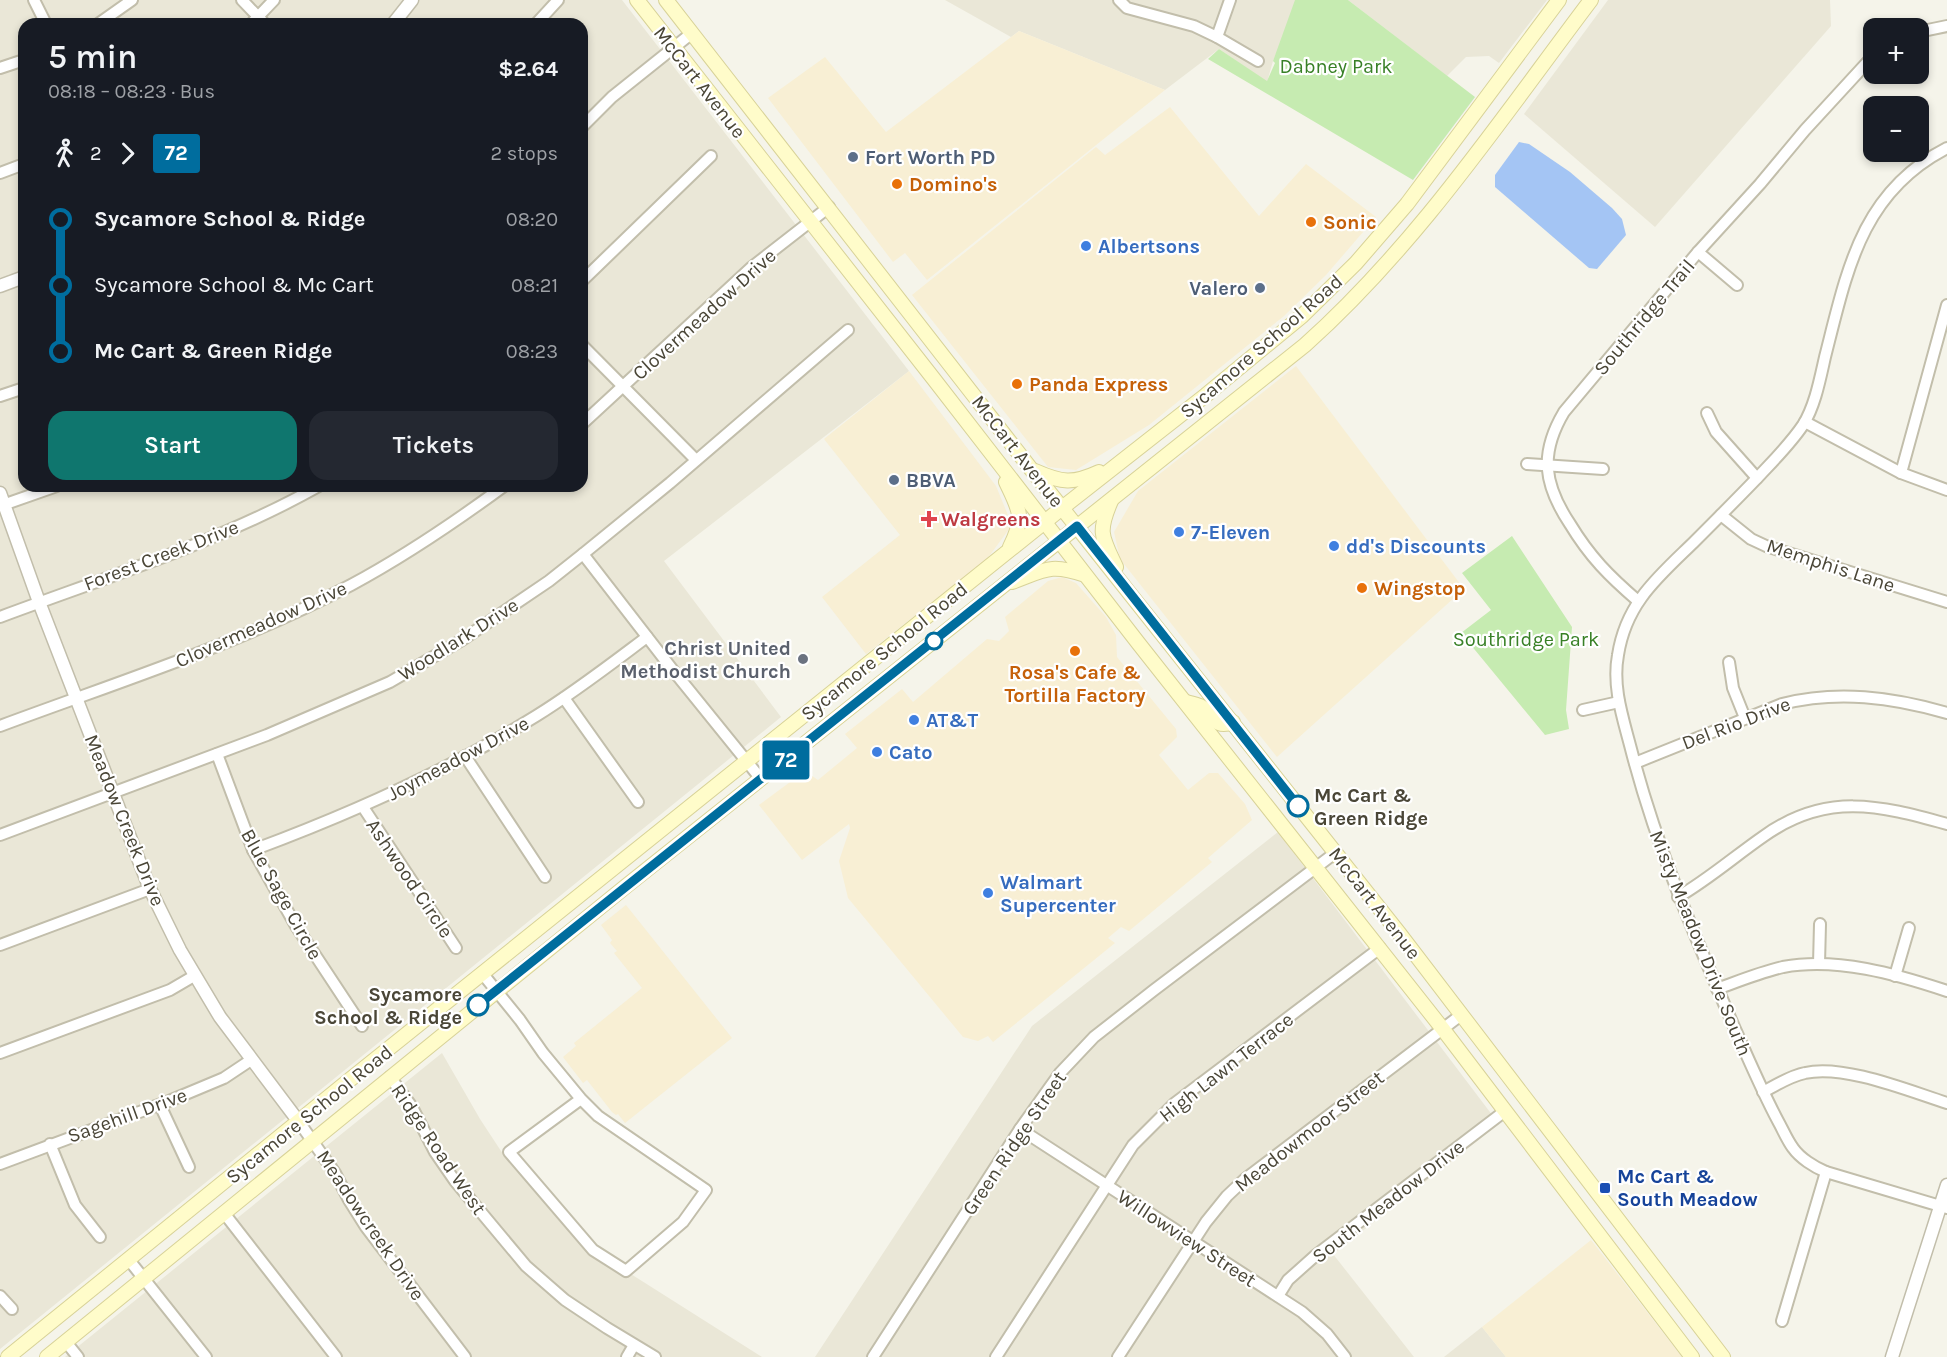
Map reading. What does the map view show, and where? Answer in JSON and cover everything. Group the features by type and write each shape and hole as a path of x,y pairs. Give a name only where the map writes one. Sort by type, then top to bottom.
{"main road":[{"name":"McCart Avenue","path":"637,0 1380,948 1688,1352"},
{"name":"McCart Avenue","path":"666,0 1031,469 1257,752 1723,1357"},
{"name":"Sycamore School Road","path":"9,1357 482,972 1302,316 1356,263 1424,183 1559,0"},
{"name":"Sycamore School Road","path":"46,1357 496,991 999,587 1111,501 1321,330 1399,251 1438,204 1591,0"},
{"path":"1381,235 1399,251"},
{"path":"933,378 950,364"},
{"path":"1206,395 1219,413"},
{"path":"992,453 1020,511 1016,534 1007,552"},
{"path":"1031,469 1054,480 1081,481 1120,462"},
{"path":"1111,501 1103,519 1102,537 1124,585"},
{"path":"999,587 1044,568 1065,568 1086,575"},
{"path":"880,654 895,672"},
{"path":"1186,702 1202,707 1219,723 1225,725 1233,722"},
{"path":"1213,736 1220,731 1226,732 1244,750 1257,752"},
{"path":"633,852 647,870"},
{"path":"1688,1352 1704,1332"}],"street":[{"path":"34,0 43,18"},
{"path":"106,18 132,0"},
{"path":"242,0 255,18"},
{"path":"261,18 274,0"},
{"path":"398,18 412,0"},
{"path":"542,18 558,0"},
{"path":"1119,0 1127,8 1194,26 1258,61"},
{"path":"1217,37 1230,0"},
{"path":"1929,30 1947,26"},
{"path":"588,121 612,97 692,33"},
{"path":"0,68 18,62"},
{"name":"Southridge Trail","path":"1638,601 1599,565 1558,506 1548,480 1547,465 1552,435 1564,411 1698,252 1863,67"},
{"name":"Misty Meadow Drive South","path":"1944,1207 1826,1172 1792,1147 1763,1092 1678,897 1653,827 1616,686 1618,654 1627,618 1648,587 1757,478 1805,423 1819,383 1844,285 1865,229 1877,207 1914,168 1947,148"},
{"path":"588,275 711,156"},
{"path":"0,173 18,166"},
{"name":"Clovermeadow Drive","path":"588,418 752,267 829,207"},
{"path":"1698,252 1737,285"},
{"path":"0,286 18,279"},
{"path":"1901,473 1947,305"},
{"name":"Woodlark Drive","path":"0,835 267,735 390,682 462,640 583,555 848,330"},
{"path":"588,351 696,460"},
{"path":"0,396 18,390"},
{"path":"1707,413 1716,432 1757,478"},
{"path":"1805,423 1901,473 1947,490"},
{"path":"1527,464 1603,468"},
{"path":"1,501 35,492"},
{"name":"Forest Creek Drive","path":"0,617 217,535 308,492"},
{"name":"Clovermeadow Drive","path":"0,726 187,658 312,604 418,547 496,492"},
{"name":"Meadow Creek Drive","path":"1,501 150,889 194,976 251,1060 299,1122"},
{"name":"Memphis Lane","path":"1721,515 1751,539 1766,546 1947,602"},
{"path":"583,555 761,779"},
{"name":"Joymeadow Drive","path":"253,850 363,807 465,756 535,717 647,637"},
{"path":"1729,662 1733,688 1745,718"},
{"name":"Del Rio Drive","path":"1635,763 1782,704 1820,697 1882,698 1947,713"},
{"path":"564,698 638,801"},
{"path":"1583,710 1619,702"},
{"name":"Blue Sage Circle","path":"217,754 253,850 296,926 362,1026"},
{"path":"465,756 545,877"},
{"path":"1678,897 1701,883 1765,835 1811,811 1839,806 1880,808 1947,824"},
{"name":"Ashwood Circle","path":"363,807 456,948"},
{"name":"Green Ridge Street","path":"873,1357 1020,1129 1060,1073 1094,1037 1335,853"},
{"path":"0,945 150,889"},
{"path":"1819,964 1820,924"},
{"path":"1895,976 1909,928"},
{"name":"High Lawn Terrace","path":"996,1357 1133,1145 1175,1103 1380,948"},
{"path":"1718,989 1782,968 1819,964 1895,976 1947,991"},
{"path":"482,972 581,1099 598,1116 706,1190 683,1222 626,1271 593,1250 509,1152 581,1099"},
{"path":"0,1053 170,990 194,976"},
{"name":"Meadowmoor Street","path":"1119,1357 1193,1242 1220,1204 1245,1179 1461,1015"},
{"name":"Sagehill Drive","path":"0,1164 160,1105 224,1078 251,1060"},
{"path":"1763,1092 1789,1078 1815,1071 1848,1073 1947,1102"},
{"name":"Ridge Road West","path":"390,1077 412,1107 435,1152 455,1181 526,1266 566,1300 654,1357"},
{"path":"160,1105 189,1167"},
{"name":"South Meadow Drive","path":"1278,1296 1288,1280 1316,1255 1505,1111"},
{"name":"Meadowcreek Drive","path":"299,1122 335,1173 366,1227 465,1357"},
{"name":"Willowview Street","path":"1020,1129 1302,1312 1327,1334 1345,1357"},
{"path":"50,1144 75,1204 100,1237"},
{"path":"1782,1322 1826,1172"},
{"path":"1892,1357 1944,1207 1947,1185"},
{"path":"224,1213 336,1357"},
{"path":"129,1260 206,1357"},
{"path":"0,1296 12,1309"},
{"path":"66,1342 78,1357"},
{"path":"627,1357 634,1345"}],"shaded area":[{"path":"0,0 622,0 909,371 664,561 781,717 0,1349"},
{"path":"945,0 1299,0 1273,61 1267,82 1219,49 1165,90 1019,31 1011,37"},
{"path":"1348,0 1547,0 1499,63 1489,56 1466,57 1447,76"},
{"path":"1608,0 1830,0 1831,26 1655,227 1524,114"},
{"path":"1019,31 1165,90 927,280 905,253 893,262 768,98 825,57 886,132"},
{"path":"1170,107 1259,216 1306,164 1376,217 1326,275 1284,316 1149,425 1076,470 1048,467 912,295 1096,147 1105,155"},
{"path":"1296,366 1464,589 1277,757 1120,559 1114,532 1138,491"},
{"path":"909,371 996,486 1012,525 987,559 866,654 822,597 900,535 824,439"},
{"path":"1062,577 1076,583 1106,617 1116,635 1117,657 1176,729 1177,737 1159,755 1188,790 1209,773 1218,773 1245,804 1252,820 1208,858 1212,862 1129,931 1121,927 1108,938 1115,943 993,1042 988,1036 978,1041 963,1037 848,898 839,861 850,828 849,824 802,860 759,805 805,771 818,780 857,748 845,734 902,689 913,702 987,639 999,641 1009,631 1005,617 1048,581"},
{"path":"1278,832 1499,1124 1333,1254 1414,1357 815,1357 1032,1026"},
{"path":"626,905 732,1038 625,1123 618,1114 612,1112 587,1080 583,1083 563,1057 576,1046 574,1043 642,988 614,953 617,951 610,943 612,940 601,925"},
{"path":"442,1053 501,1151 578,1237 604,1257 762,1357 65,1357"},
{"path":"1591,1240 1682,1357 1506,1357 1482,1327"},
{"path":"1482,1327 1506,1357 1444,1357"}],"green space":[{"name":"Dabney Park","path":"1295,0 1348,0 1475,97 1413,180 1208,59 1219,49 1267,81"},
{"name":"Southridge Park","path":"1512,536 1572,627 1566,710 1569,729 1545,735 1461,633 1491,610 1462,573"}],"water":[{"path":"1519,142 1529,144 1570,172 1622,219 1626,235 1597,269 1589,268 1495,187 1495,175"}],"bus line":[{"name":"72","path":"478,1005 1077,526 1298,806"}],"place":[{"name":"Fort Worth PD","path":"853,157"},
{"name":"Domino's","path":"897,184"},
{"name":"Sonic","path":"1311,222"},
{"name":"Albertsons","path":"1086,246"},
{"name":"Valero","path":"1260,288"},
{"name":"Panda Express","path":"1017,384"},
{"name":"BBVA","path":"894,480"},
{"name":"Walgreens","path":"929,519"},
{"name":"7-Eleven","path":"1179,532"},
{"name":"dd's Discounts","path":"1334,546"},
{"name":"Wingstop","path":"1362,588"},
{"name":"Rosa's Cafe & Tortilla Factory","path":"1075,651"},
{"name":"Christ United Methodist Church","path":"803,659"},
{"name":"AT&T","path":"914,720"},
{"name":"Cato","path":"877,752"},
{"name":"Mc Cart & Green Ridge","path":"1298,806"},
{"name":"Walmart Supercenter","path":"988,893"},
{"name":"Sycamore School & Ridge","path":"478,1005"},
{"name":"Mc Cart & South Meadow","path":"1605,1188"}]}
